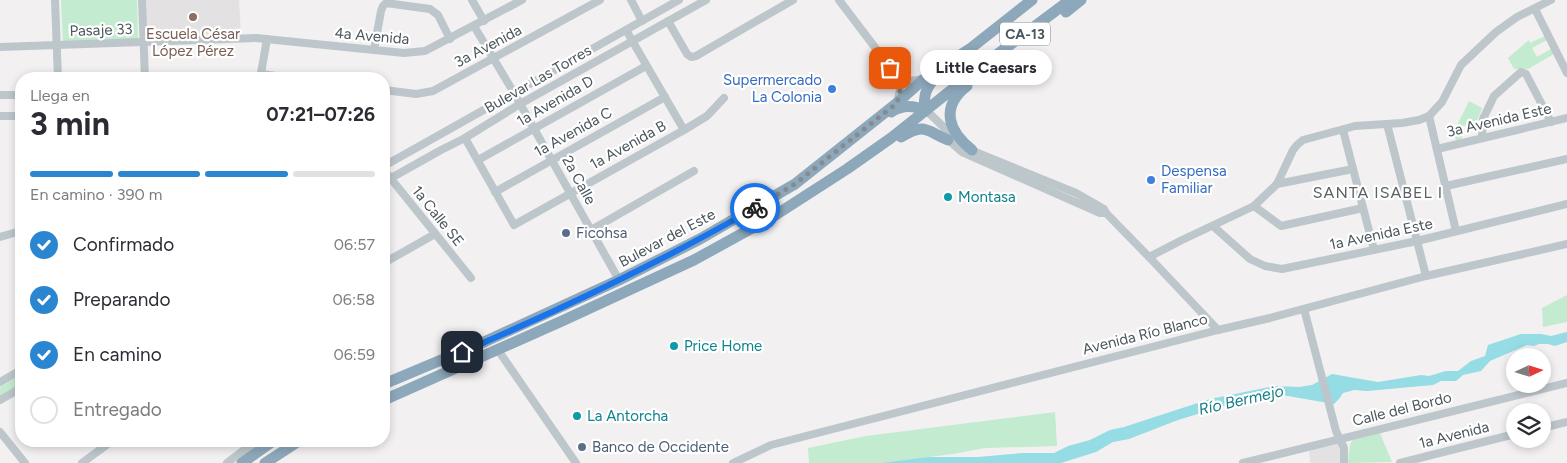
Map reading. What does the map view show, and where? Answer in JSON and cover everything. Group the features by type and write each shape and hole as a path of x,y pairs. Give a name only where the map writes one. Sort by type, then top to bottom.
{"highway":[{"name":"Bulevar del Este","path":"390,381 484,342 619,280 724,226 795,184 1032,0"},
{"name":"Bulevar del Este","path":"390,397 694,260 774,216 891,138 979,68 1070,0"},
{"path":"972,150 962,142 953,129 950,110 952,103 973,81 1081,0"},
{"path":"926,84 927,98 934,105 945,106 952,103"},
{"path":"808,174 833,158 895,110 912,106 925,110 926,84"},
{"path":"694,260 725,247 786,213 841,179 909,132 927,129 948,140"},
{"path":"242,463 265,447"},
{"path":"265,463 290,447"}],"street":[{"path":"55,0 58,72"},
{"path":"142,0 145,72"},
{"path":"472,0 484,21"},
{"name":"3a Avenida","path":"390,91 416,94 433,91 600,0"},
{"path":"631,0 642,21"},
{"name":"Bulevar Las Torres","path":"390,163 679,0"},
{"name":"Bulevar Las Torres","path":"390,178 465,138 520,104 706,0"},
{"path":"668,21 687,54 691,57 696,56 793,0"},
{"path":"839,0 899,79 900,90 897,103"},
{"path":"1149,257 1254,206 1277,184 1297,144 1304,140 1355,126 1419,120 1429,116 1442,102 1461,65 1496,32 1517,16 1551,0"},
{"name":"4a Avenida","path":"267,39 416,53 425,51 484,21 518,1"},
{"path":"374,50 381,11 386,3 391,2 430,9 438,16 450,38"},
{"path":"1535,9 1567,73"},
{"name":"2a Calle","path":"474,26 535,129 619,280"},
{"path":"626,30 684,130"},
{"path":"262,72 267,39"},
{"name":"Pasaje 33","path":"0,47 267,39"},
{"name":"1a Avenida D","path":"478,160 646,66"},
{"path":"1482,138 1483,119 1494,96 1521,72 1526,74 1550,122"},
{"path":"899,79 926,84"},
{"path":"0,95 15,95"},
{"name":"1a Avenida C","path":"496,192 665,97"},
{"name":"1a Avenida B","path":"496,192 514,225 684,130 707,116 724,98"},
{"path":"925,110 926,115 948,140 962,152 1100,213 1106,213"},
{"path":"925,110 965,147 1076,193 1104,208 1106,213 1218,330"},
{"path":"0,116 15,116"},
{"path":"1429,116 1456,231"},
{"name":"3a Avenida Este","path":"1437,149 1567,118"},
{"path":"1386,124 1426,276"},
{"path":"1343,130 1374,250"},
{"path":"465,138 496,192"},
{"path":"1446,186 1567,159"},
{"path":"1277,184 1353,169"},
{"path":"591,230 694,171"},
{"name":"1a Calle SE","path":"390,183 435,234 470,278"},
{"name":"1a Avenida Este","path":"1213,226 1250,259 1265,266 1282,268 1417,241 1567,204"},
{"path":"1254,206 1274,223 1281,226 1363,208"},
{"path":"0,236 15,232"},
{"path":"390,260 435,234"},
{"name":"Avenida Río Blanco","path":"733,463 771,445 1426,276 1567,244"},
{"path":"1304,309 1336,431 1341,438 1344,448 1344,463"},
{"path":"498,350 576,463"},
{"path":"0,382 15,373"},
{"name":"Calle del Bordo","path":"1243,463 1567,383"},
{"path":"0,400 15,391"},
{"path":"1551,426 1567,422"},
{"path":"0,432 25,463"},
{"name":"1a Avenida","path":"1400,463 1506,436"},
{"path":"82,463 104,447"},
{"path":"227,463 248,447"}],"shaded area":[{"name":"Escuela César López Pérez","path":"146,0 239,0 241,33 146,37"},
{"path":"1337,442 1342,448 1341,463 1310,463 1309,449"}],"green space":[{"path":"61,0 137,0 138,39 63,43"},
{"path":"1545,36 1547,40 1532,48 1537,57 1551,49 1554,54 1528,69 1514,69 1508,58 1529,40 1530,43"},
{"path":"1469,101 1482,108 1476,124 1461,126 1462,140 1456,141 1453,126 1457,125"},
{"path":"1567,295 1567,322 1543,327 1542,308"},
{"path":"15,378 15,387 0,396 0,387"},
{"path":"1055,412 1057,446 985,448 880,463 809,463 808,448 866,436"},
{"path":"1380,433 1392,462 1348,463 1350,444 1353,440"}],"water":[{"name":"Río Bermejo","path":"1567,332 1567,342 1555,346 1539,344 1534,346 1527,345 1520,348 1506,348 1506,354 1490,361 1481,371 1463,375 1456,381 1441,381 1433,385 1367,391 1354,390 1343,393 1334,404 1282,395 1240,401 1178,420 1129,439 1113,442 1096,452 1061,463 880,463 928,457 978,457 1023,453 1054,453 1068,446 1090,440 1110,430 1210,399 1275,386 1299,387 1312,385 1332,374 1378,382 1421,375 1429,376 1446,371 1458,371 1471,361 1485,356 1488,345 1521,334 1551,336"}],"way so far":[{"path":"755,208 795,184 897,103 900,94 900,82 890,68"}],"place":[{"name":"Escuela César López Pérez","path":"193,17"},
{"name":"Little Caesars","path":"890,68"},
{"name":"Supermercado La Colonia","path":"832,89"},
{"name":"Despensa Familiar","path":"1151,180"},
{"name":"Montasa","path":"948,197"},
{"name":"Ficohsa","path":"566,233"},
{"name":"Price Home","path":"674,346"},
{"name":"La Antorcha","path":"577,416"},
{"name":"Banco de Occidente","path":"582,447"}],"district":[{"name":"SANTA ISABEL I","path":"1378,192"}],"route":[{"path":"462,352 634,273 755,208"}]}
